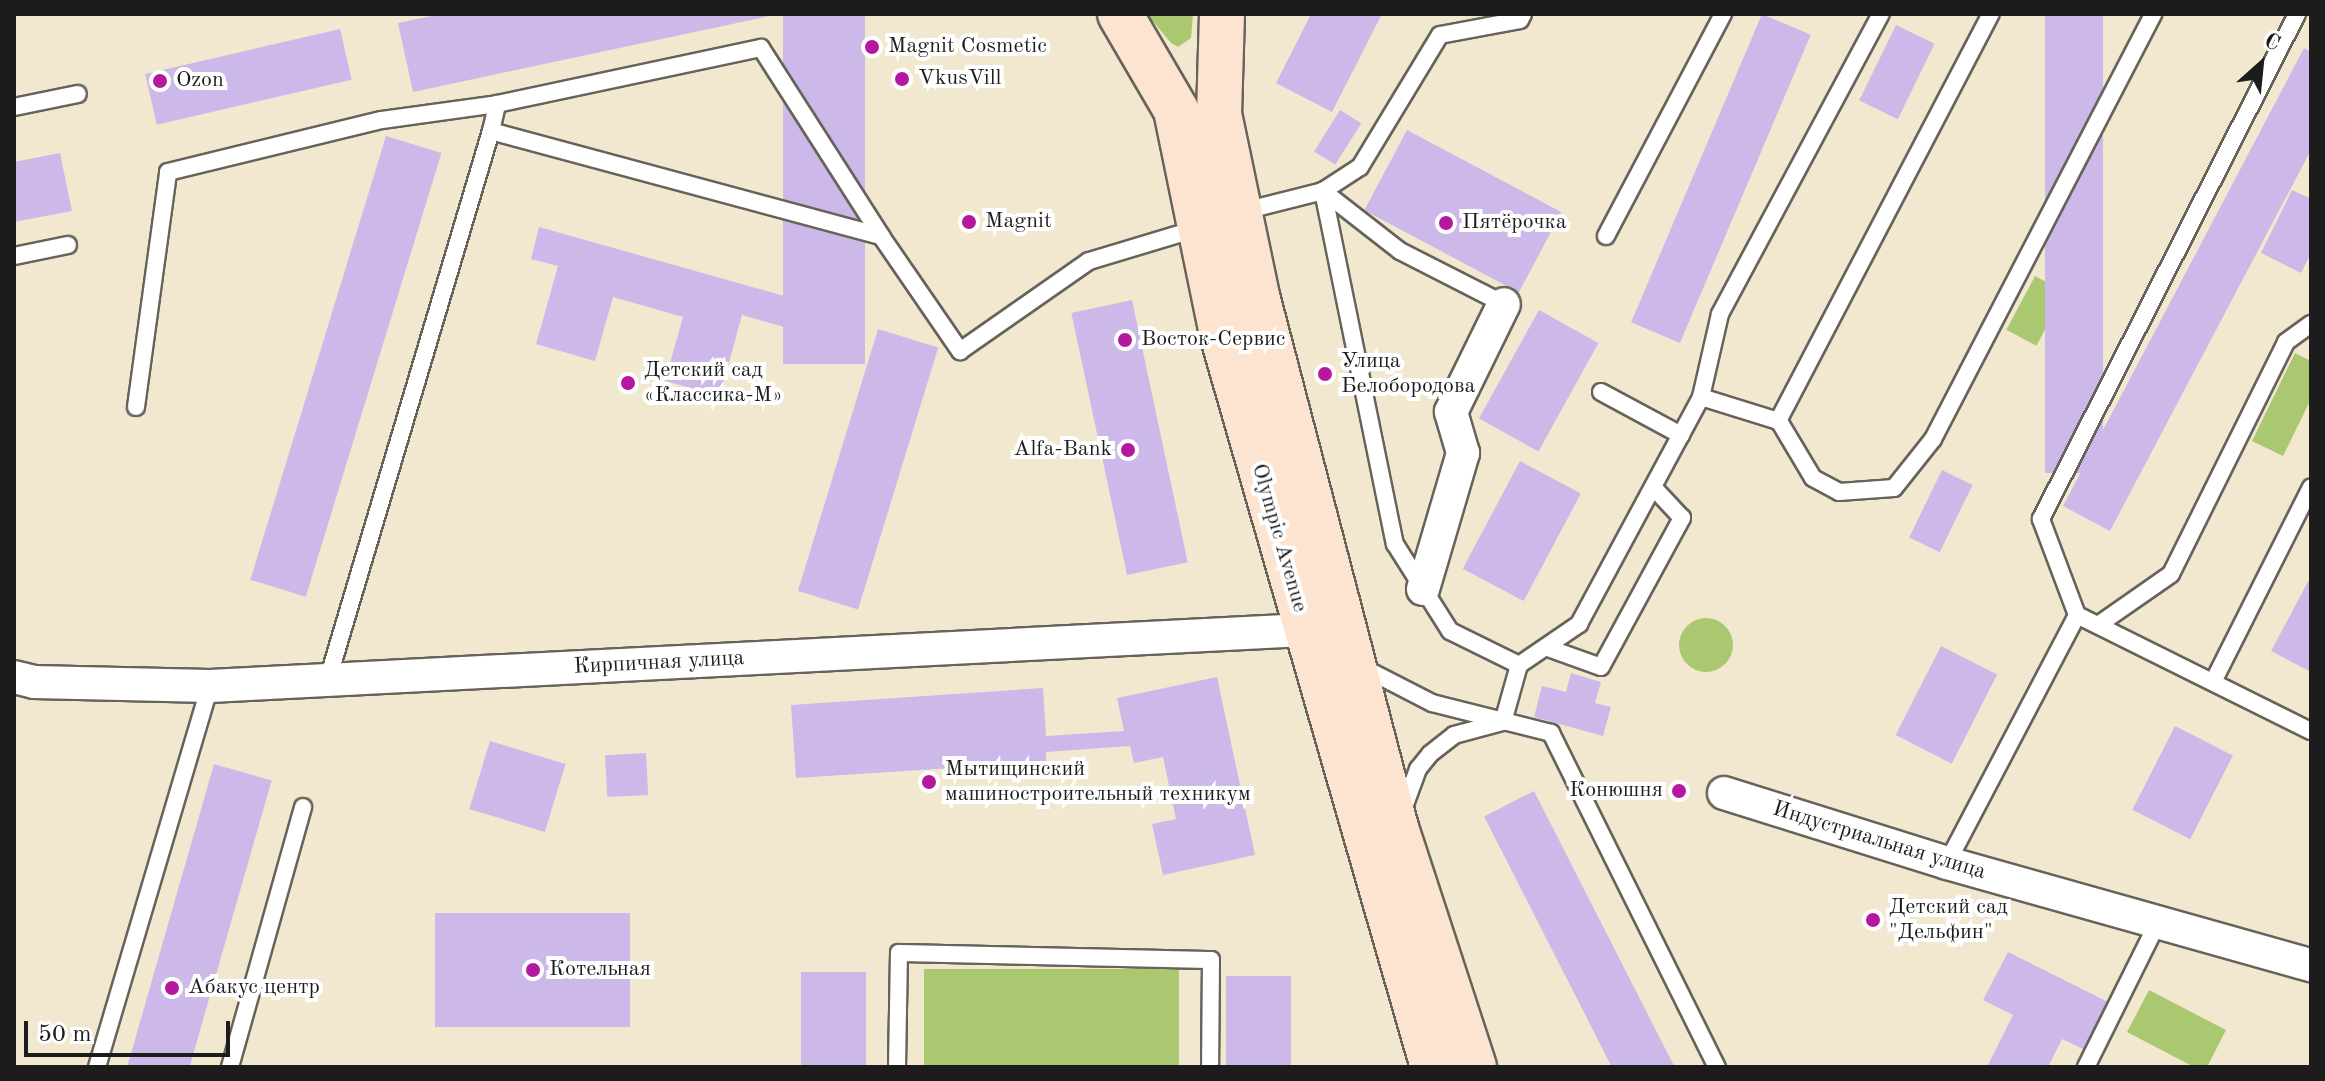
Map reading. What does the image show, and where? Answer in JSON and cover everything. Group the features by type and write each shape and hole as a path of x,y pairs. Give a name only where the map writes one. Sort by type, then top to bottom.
{"main road":[{"name":"Olympic Avenue","path":"1120,14 1176,110 1220,220 1351,659 1396,828 1474,1067"},
{"name":"Olympic Avenue","path":"1222,14 1219,114 1222,334 1433,1067"}],"street":[{"path":"1423,589 1463,453 1451,412 1504,304"},
{"name":"Кирпичная улица","path":"21,684 210,686 1305,630"},
{"name":"Индустриальная улица","path":"1724,793 1947,863 2311,965"}],"lane":[{"path":"136,407 168,172 382,120 497,104 761,48 881,236 960,351 1089,261 1323,191 1360,167 1440,35 1520,20 1523,14"},
{"path":"1606,236 1723,14"},
{"path":"1503,722 1519,665 1579,624 1681,435 1701,397 1720,314 1881,14"},
{"path":"1779,421 1991,14"},
{"path":"1701,397 1779,421 1813,478 1839,492 1894,488 1933,439 2153,14"},
{"path":"2297,14 2041,519 2077,615 2311,731"},
{"path":"14,107 78,94"},
{"path":"328,679 497,104"},
{"path":"491,131 881,236"},
{"path":"1323,191 1400,251 1504,304"},
{"path":"1323,191 1395,544 1450,631 1519,665"},
{"path":"14,256 68,245"},
{"path":"2098,625 2171,574 2286,342 2311,324"},
{"path":"1601,392 1681,435"},
{"path":"1548,648 1601,667 1682,518 1653,487"},
{"path":"2213,682 2311,487"},
{"path":"1947,863 2077,615"},
{"path":"1351,659 1400,690 1503,722 1551,733 1717,1067"},
{"path":"97,1067 210,686"},
{"path":"1396,828 1418,769 1430,754 1454,735 1503,722"},
{"path":"230,1067 303,807"},
{"path":"2086,1067 2158,922"},
{"path":"897,1067 899,953 1211,960 1210,1067"}],"green space":[{"path":"1147,14 1193,14 1191,38 1178,47"},
{"path":"2035,276 2065,292 2036,346 2006,330"},
{"path":"2295,353 2311,361 2311,399 2283,456 2252,441"},
{"path":"1706,618 1725,626 1733,645 1725,664 1706,672 1687,664 1679,645 1687,626"},
{"path":"924,969 1179,969 1179,1067 924,1067"},
{"path":"2149,990 2226,1030 2207,1067 2194,1067 2127,1032"}],"building":[{"path":"441,14 774,15 413,92 398,23"},
{"path":"783,14 865,14 865,364 783,364"},
{"path":"1311,14 1382,14 1332,112 1276,83"},
{"path":"1762,14 1811,35 1680,343 1631,322"},
{"path":"2045,14 2103,14 2103,473 2045,473"},
{"path":"1896,25 1935,44 1898,119 1859,100"},
{"path":"340,29 352,80 157,125 145,74"},
{"path":"2304,48 2311,52 2311,150 2110,531 2063,506"},
{"path":"1340,110 1361,123 1335,165 1314,152"},
{"path":"1407,130 1562,212 1519,293 1364,210"},
{"path":"386,136 441,153 306,597 250,580"},
{"path":"60,153 72,211 14,222 14,162"},
{"path":"2292,190 2311,199 2311,253 2301,273 2261,253"},
{"path":"539,227 795,299 788,328 742,315 720,396 665,381 683,317 613,297 595,361 536,344 558,266 531,259"},
{"path":"1132,300 1188,562 1127,575 1071,313"},
{"path":"1539,310 1598,343 1538,451 1479,418"},
{"path":"878,329 938,347 858,609 798,591"},
{"path":"1520,461 1581,493 1524,601 1463,569"},
{"path":"1942,470 1973,485 1940,552 1909,537"},
{"path":"2311,576 2311,672 2271,651"},
{"path":"1941,646 1997,675 1952,764 1896,735"},
{"path":"1571,673 1601,682 1595,703 1611,707 1603,736 1534,717 1542,686 1566,692"},
{"path":"1217,677 1255,855 1163,875 1152,824 1176,819 1163,757 1134,763 1130,746 1046,752 1046,762 796,778 791,705 1043,688 1046,736 1124,731 1117,698"},
{"path":"2175,726 2233,756 2190,839 2132,810"},
{"path":"490,741 566,764 545,832 469,809"},
{"path":"646,753 648,795 607,797 605,755"},
{"path":"214,764 272,781 190,1067 127,1067"},
{"path":"1534,791 1674,1066 1612,1067 1484,816"},
{"name":"Котельная","path":"435,913 630,913 630,1027 435,1027"},
{"path":"2008,952 2112,1004 2089,1052 2062,1039 2048,1067 1987,1067 2013,1015 1983,1000"},
{"path":"801,972 866,972 866,1067 801,1067"},
{"path":"1226,976 1291,976 1291,1067 1226,1067"}],"place":[{"name":"Magnit Cosmetic","path":"872,47"},
{"name":"VkusVill","path":"902,79"},
{"name":"Ozon","path":"160,81"},
{"name":"Magnit","path":"969,222"},
{"name":"Пятёрочка","path":"1446,223"},
{"name":"Восток-Сервис","path":"1125,340"},
{"name":"Улица Белобородова","path":"1325,374"},
{"name":"Детский сад «Классика-М»","path":"628,383"},
{"name":"Alfa-Bank","path":"1128,450"},
{"name":"Мытищинский машиностроительный техникум","path":"929,782"},
{"name":"Конюшня","path":"1679,791"},
{"name":"Детский сад \"Дельфин\"","path":"1873,920"},
{"name":"Котельная","path":"533,970"},
{"name":"Абакус центр","path":"172,988"}]}
